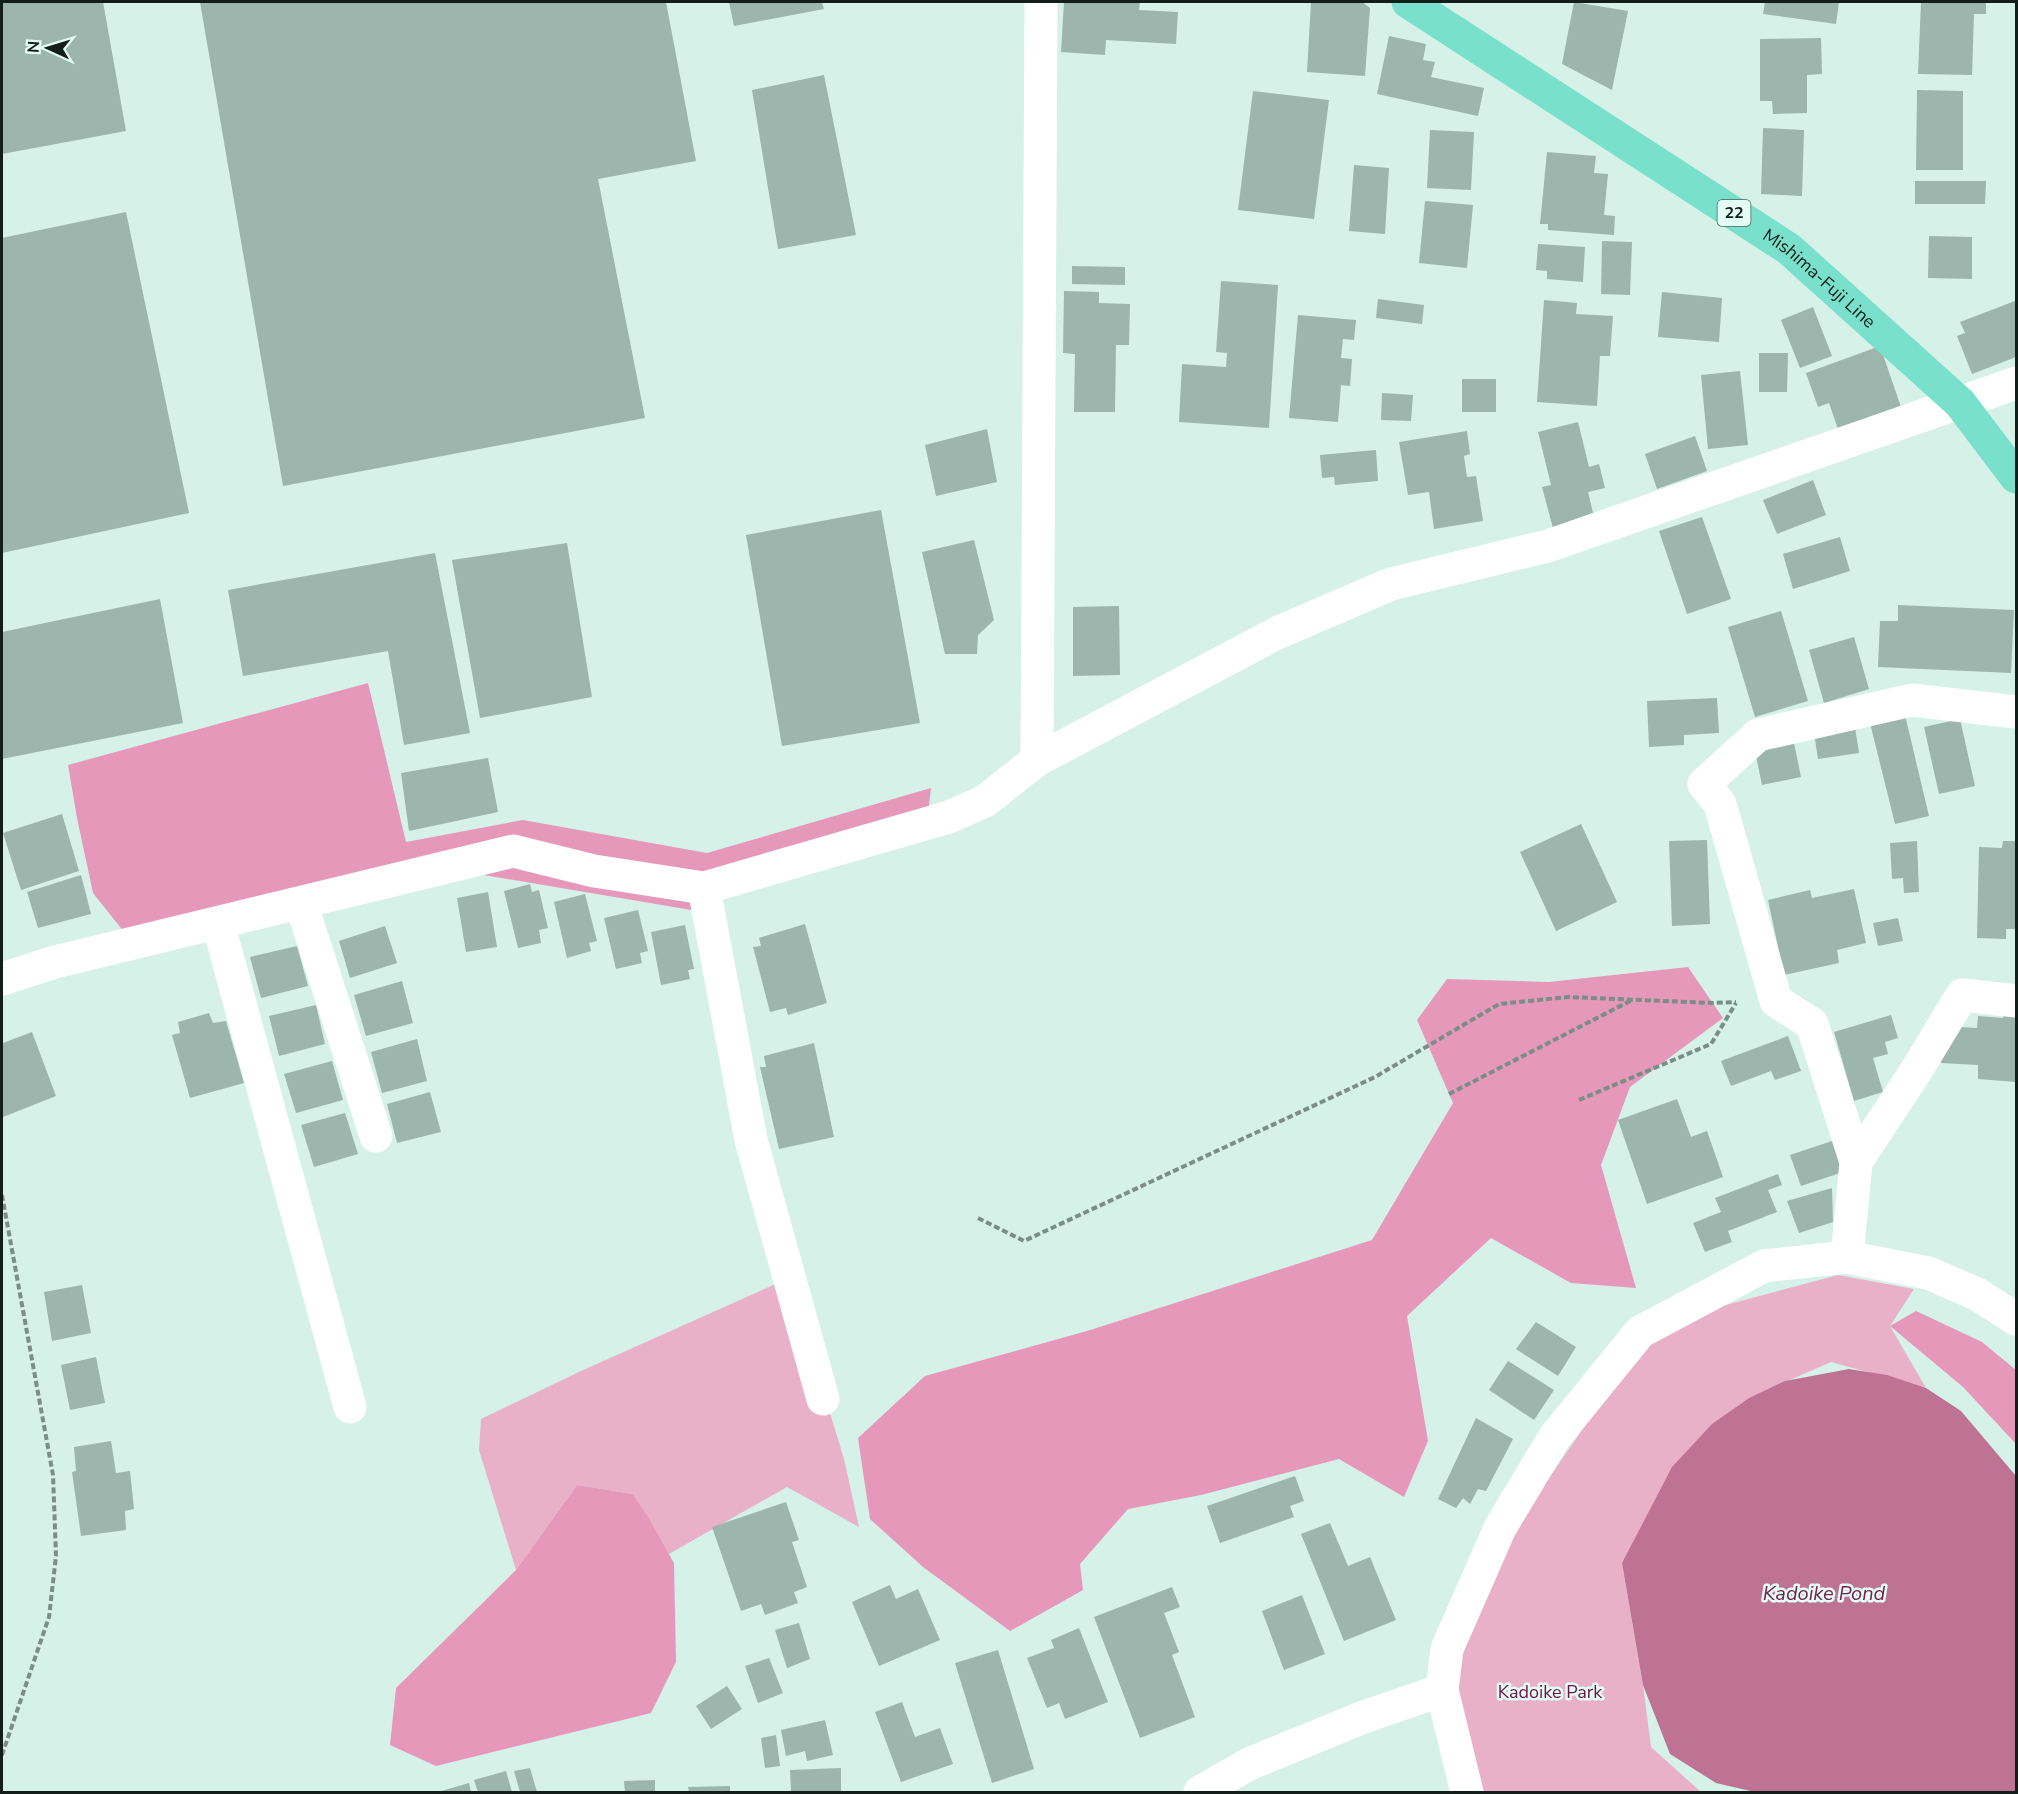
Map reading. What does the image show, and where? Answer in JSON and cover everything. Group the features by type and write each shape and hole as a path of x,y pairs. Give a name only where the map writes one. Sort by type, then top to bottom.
{"main road":[{"name":"Mishima-Fuji Line","path":"1408,2 1789,249 1960,403 2016,477"}],"street":[{"path":"1037,760 1041,2"},
{"path":"2,979 55,962 513,851 594,871 704,888 950,817 985,801 1037,760 1277,633 1391,584 1548,546 2016,383"},
{"path":"1846,1257 1856,1162 1812,1024 1776,1001 1720,804 1704,784 1758,735 1769,732 1912,700 2016,712"},
{"path":"704,888 750,1140 823,1399"},
{"path":"301,903 376,1136"},
{"path":"218,923 350,1407"},
{"path":"1856,1162 1916,1071 1962,995 2016,1001"},
{"path":"1467,1792 1442,1690 1447,1649 1500,1528 1554,1438 1640,1332 1764,1266 1846,1257 1928,1273 1977,1294 2016,1319"},
{"path":"1200,1792 1249,1764 1361,1718 1442,1690"}],"path":[{"path":"978,1218 1024,1241 1375,1077 1499,1004 1568,997 1713,1004 1776,1001"},
{"path":"1449,1095 1633,999"},
{"path":"1579,1100 1711,1044 1737,1002"},
{"path":"2,1195 53,1475 56,1556 49,1617 2,1755"}],"green space":[{"name":"Kadoike Park","path":"1838,1275 1914,1289 1890,1326 1926,1388 1831,1362 1749,1398 1622,1563 1651,1747 1701,1792 1482,1792 1455,1699 1474,1587 1655,1324"},
{"path":"789,1278 844,1459 859,1527 787,1487 669,1554 633,1494 577,1485 516,1570 479,1450 481,1419 581,1371"}],"shaded area":[{"path":"368,683 406,842 523,820 707,853 931,788 927,823 705,887 709,913 484,875 128,937 93,893 68,765"},
{"path":"1688,967 1723,1018 1630,1087 1601,1165 1636,1288 1571,1283 1491,1238 1407,1316 1428,1441 1404,1497 1339,1459 1201,1495 1128,1509 1080,1564 1083,1590 1010,1631 923,1567 870,1519 858,1438 925,1376 1087,1331 1372,1240 1453,1103 1417,1020 1447,979 1549,982"},
{"path":"1916,1311 1982,1342 2016,1370 2016,1444 1963,1387 1890,1326"},
{"path":"577,1485 633,1494 674,1563 676,1662 651,1713 436,1766 390,1745 396,1688 516,1570"}],"water":[{"name":"Kadoike Pond","path":"1849,1369 1887,1375 1926,1388 1961,1411 2016,1476 2016,1792 1755,1792 1716,1783 1670,1754 1643,1685 1622,1563 1672,1467 1712,1424 1749,1398 1785,1381"}],"building":[{"path":"2,2 103,2 126,131 2,154"},
{"path":"200,2 666,2 696,161 598,179 645,418 283,486"},
{"path":"729,2 822,2 824,9 734,26"},
{"path":"1064,2 1140,2 1139,10 1178,12 1176,44 1106,40 1105,55 1061,52"},
{"path":"1311,2 1362,2 1370,8 1365,76 1307,72"},
{"path":"1574,2 1628,11 1612,90 1562,64"},
{"path":"1765,2 1839,2 1836,24 1763,14"},
{"path":"1921,2 1986,2 1986,14 1974,14 1972,75 1918,74"},
{"path":"1389,36 1426,44 1423,60 1435,62 1431,77 1484,88 1478,116 1377,94"},
{"path":"1821,38 1822,74 1807,75 1807,113 1773,114 1772,101 1760,101 1760,39"},
{"path":"824,75 856,235 778,249 752,90"},
{"path":"1917,90 1963,91 1963,170 1916,170"},
{"path":"1253,91 1329,100 1314,219 1238,210"},
{"path":"1763,128 1804,130 1802,196 1761,194"},
{"path":"1430,130 1474,132 1471,190 1427,188"},
{"path":"1547,152 1596,156 1594,173 1608,174 1604,215 1615,216 1614,235 1548,230 1548,224 1540,224"},
{"path":"1354,165 1389,168 1385,234 1349,231"},
{"path":"1915,181 1986,181 1985,204 1915,204"},
{"path":"1425,201 1473,205 1467,268 1419,263"},
{"path":"126,212 189,513 2,553 2,238"},
{"path":"1929,236 1972,237 1972,279 1928,278"},
{"path":"1602,241 1632,242 1630,295 1601,294"},
{"path":"1538,244 1585,247 1583,282 1547,279 1547,271 1536,270"},
{"path":"1072,266 1125,267 1125,285 1072,284"},
{"path":"1221,281 1278,285 1269,428 1179,422 1182,364 1226,367 1227,353 1216,352"},
{"path":"1064,291 1099,292 1099,303 1130,304 1129,345 1116,345 1115,412 1074,412 1075,354 1063,353"},
{"path":"1662,292 1722,298 1719,342 1658,337"},
{"path":"1378,299 1424,305 1422,324 1376,318"},
{"path":"1544,300 1577,303 1576,314 1613,316 1610,356 1600,356 1597,406 1537,402"},
{"path":"2015,301 2016,357 1972,374 1957,336 1965,333 1960,322"},
{"path":"1813,307 1832,356 1800,368 1781,320"},
{"path":"1298,315 1356,320 1354,340 1343,339 1341,358 1352,359 1350,386 1341,385 1338,422 1289,418"},
{"path":"1880,346 1901,407 1838,429 1829,403 1818,407 1806,373"},
{"path":"1759,353 1788,353 1787,392 1759,392"},
{"path":"1740,371 1748,445 1708,449 1701,375"},
{"path":"1462,379 1496,379 1496,412 1462,412"},
{"path":"1382,393 1413,395 1411,421 1381,420"},
{"path":"1578,422 1589,467 1599,464 1605,488 1588,492 1594,517 1553,528 1542,487 1551,485 1538,432"},
{"path":"987,429 997,482 936,496 925,445"},
{"path":"1467,431 1470,454 1464,456 1467,477 1476,476 1483,521 1434,529 1429,492 1408,495 1399,442"},
{"path":"1695,436 1707,471 1657,489 1645,454"},
{"path":"1376,450 1378,481 1335,485 1334,477 1322,478 1320,455"},
{"path":"1813,480 1826,515 1777,534 1763,500"},
{"path":"881,510 920,723 782,746 746,535"},
{"path":"1702,517 1731,599 1687,614 1659,531"},
{"path":"1840,537 1850,571 1793,589 1783,554"},
{"path":"974,540 994,620 978,635 977,654 945,654 922,552"},
{"path":"567,543 592,697 480,718 452,560"},
{"path":"435,553 470,733 404,745 388,651 243,676 228,590"},
{"path":"160,599 183,723 2,759 2,632"},
{"path":"1898,605 2014,610 2011,673 1878,667 1880,621 1898,621"},
{"path":"1119,606 1120,675 1073,676 1073,607"},
{"path":"1781,611 1808,701 1755,717 1728,627"},
{"path":"1854,637 1869,689 1824,703 1809,650"},
{"path":"1717,698 1719,733 1684,735 1684,745 1649,747 1647,701"},
{"path":"1905,715 1929,816 1895,824 1870,723"},
{"path":"1960,719 1975,786 1939,794 1924,727"},
{"path":"1855,727 1859,753 1818,759 1814,733"},
{"path":"1794,743 1801,777 1762,785 1755,751"},
{"path":"488,758 498,812 409,831 401,773"},
{"path":"62,814 79,871 21,890 3,833"},
{"path":"1581,824 1617,902 1556,931 1520,852"},
{"path":"1707,840 1710,924 1672,926 1669,841"},
{"path":"1917,841 1919,892 1904,893 1903,878 1892,879 1890,843"},
{"path":"2003,841 2016,841 2016,929 2006,929 2006,939 1977,938 1979,847 2002,848"},
{"path":"81,875 91,914 38,928 27,892"},
{"path":"530,884 532,892 539,890 548,928 539,930 541,943 518,948 504,891"},
{"path":"1854,889 1866,943 1837,950 1839,963 1784,975 1768,900 1810,890 1812,898"},
{"path":"488,892 497,947 466,952 457,898"},
{"path":"585,894 597,941 589,943 591,951 567,958 554,902"},
{"path":"638,910 648,951 640,953 642,963 616,969 604,918"},
{"path":"1898,918 1903,941 1878,946 1873,923"},
{"path":"805,924 827,1003 788,1015 786,1008 770,1012 753,947 761,946 759,938"},
{"path":"685,925 694,969 688,970 690,979 661,985 651,932"},
{"path":"385,926 397,963 350,978 339,941"},
{"path":"297,946 308,986 261,998 250,957"},
{"path":"402,981 413,1023 366,1036 354,995"},
{"path":"316,1005 325,1044 279,1056 269,1016"},
{"path":"209,1013 213,1023 226,1021 244,1083 190,1098 172,1035 180,1033 178,1022"},
{"path":"2004,1013 2016,1013 2016,1082 1978,1079 1978,1065 1941,1063 1941,1052 1960,1027 1977,1028 1978,1016 2003,1018"},
{"path":"1891,1015 1898,1038 1885,1042 1888,1054 1873,1058 1883,1092 1854,1101 1834,1032"},
{"path":"32,1032 56,1096 3,1117 2,1039 3,1043"},
{"path":"1788,1036 1801,1071 1775,1080 1771,1071 1731,1086 1721,1061"},
{"path":"417,1039 427,1081 382,1093 371,1052"},
{"path":"814,1043 834,1137 779,1149 760,1067 766,1067 764,1056"},
{"path":"332,1061 343,1100 296,1113 284,1074"},
{"path":"430,1092 441,1132 397,1143 387,1104"},
{"path":"1677,1099 1691,1137 1707,1131 1723,1177 1647,1204 1618,1120"},
{"path":"345,1113 358,1154 314,1167 301,1125"},
{"path":"1835,1140 1846,1171 1801,1186 1790,1155"},
{"path":"1778,1174 1782,1185 1768,1190 1777,1212 1728,1231 1732,1242 1705,1252 1693,1223 1721,1212 1715,1198"},
{"path":"1832,1188 1833,1222 1799,1233 1787,1201"},
{"path":"82,1285 91,1333 52,1341 44,1292"},
{"path":"1536,1322 1576,1347 1558,1376 1516,1349"},
{"path":"96,1357 105,1403 70,1410 61,1365"},
{"path":"1508,1361 1554,1390 1534,1420 1489,1390"},
{"path":"1476,1418 1513,1439 1486,1491 1478,1489 1470,1504 1463,1498 1456,1508 1438,1499"},
{"path":"111,1441 116,1473 130,1471 134,1509 125,1511 126,1530 81,1536 72,1472 76,1471 74,1447"},
{"path":"1295,1476 1304,1501 1290,1506 1294,1517 1220,1543 1207,1506"},
{"path":"786,1502 799,1540 792,1542 807,1587 794,1592 798,1603 765,1615 761,1604 741,1611 712,1527"},
{"path":"1330,1523 1348,1566 1370,1557 1396,1620 1344,1641 1301,1534"},
{"path":"890,1585 896,1599 918,1589 940,1640 879,1666 852,1602"},
{"path":"1172,1587 1180,1607 1164,1613 1179,1652 1172,1655 1195,1717 1140,1738 1094,1617"},
{"path":"1302,1595 1325,1654 1284,1670 1262,1611"},
{"path":"799,1623 810,1659 787,1668 775,1630"},
{"path":"1079,1628 1108,1702 1065,1719 1059,1703 1047,1708 1027,1658 1054,1648 1051,1640"},
{"path":"998,1650 1034,1769 992,1783 955,1663"},
{"path":"769,1658 783,1693 758,1703 745,1666"},
{"path":"727,1686 742,1709 711,1729 696,1706"},
{"path":"902,1702 915,1737 940,1728 953,1764 901,1782 875,1712"},
{"path":"825,1720 833,1755 807,1761 805,1751 786,1756 781,1730"},
{"path":"776,1735 780,1766 765,1768 761,1738"},
{"path":"530,1768 537,1792 520,1792 514,1771"},
{"path":"841,1768 841,1792 791,1792 790,1770"},
{"path":"506,1771 512,1792 478,1792 474,1780"},
{"path":"655,1780 655,1792 625,1792 624,1781"},
{"path":"469,1783 471,1792 438,1792"},
{"path":"730,1786 730,1792 689,1792 688,1787"}]}
